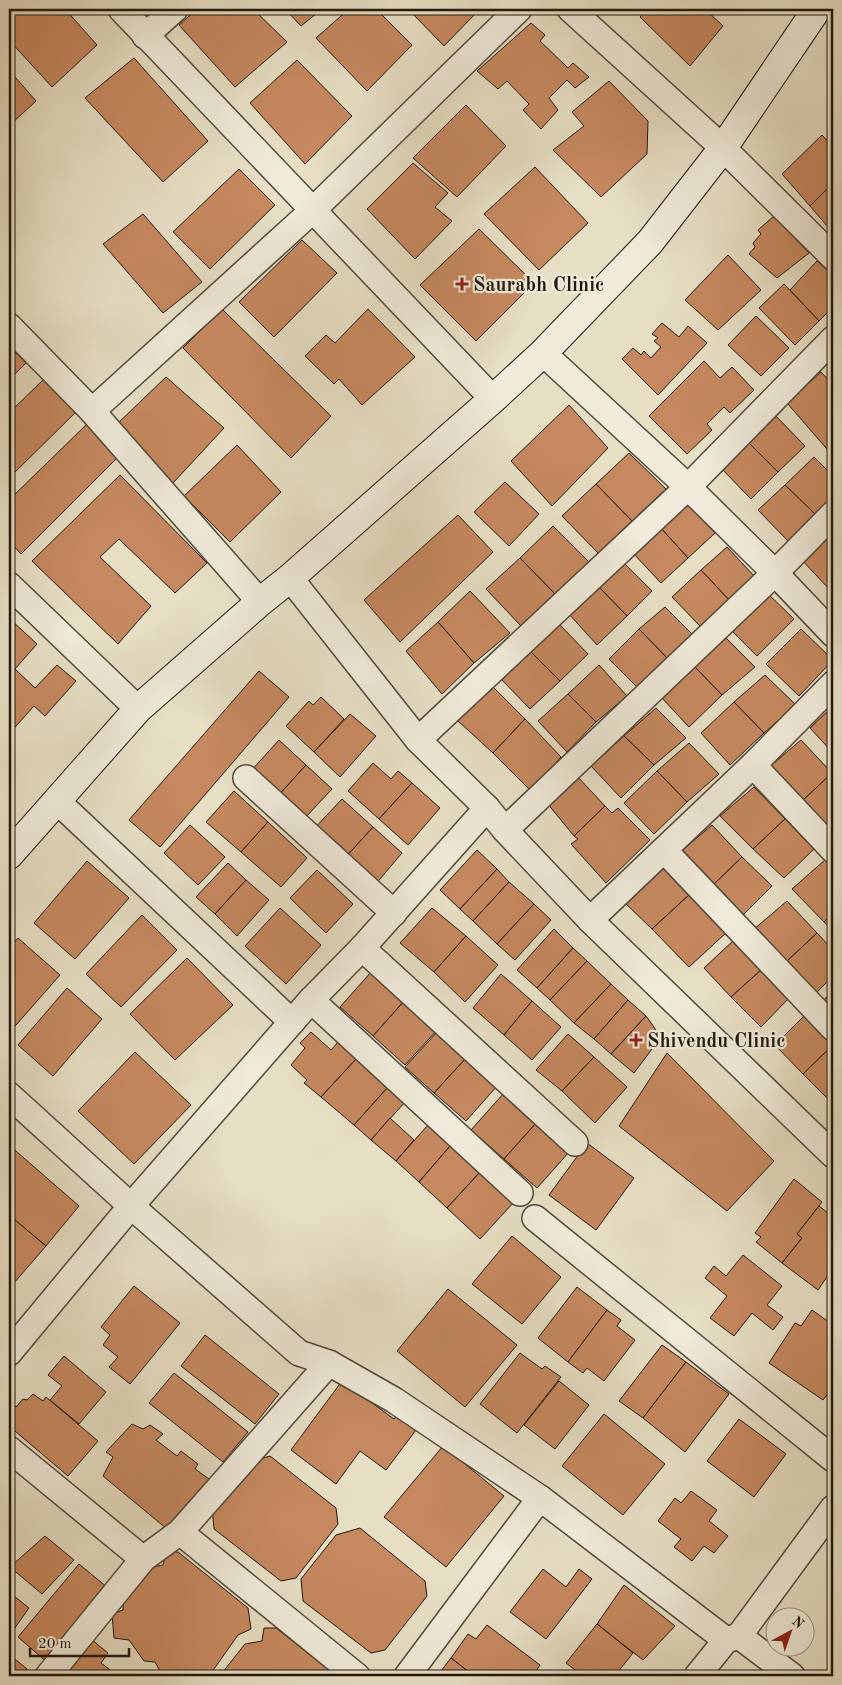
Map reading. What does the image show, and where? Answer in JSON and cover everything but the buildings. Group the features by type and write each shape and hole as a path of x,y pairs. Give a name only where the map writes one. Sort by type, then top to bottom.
{"main road":[{"path":"9,855 138,709 493,399 543,353 650,242 723,148 816,9"}],"street":[{"path":"121,9 493,399"},
{"path":"145,36 175,9"},
{"path":"92,411 312,211 519,9"},
{"path":"570,9 723,148 833,257"},
{"path":"9,326 92,411 260,602"},
{"path":"418,740 688,487 833,339"},
{"path":"543,353 688,487 775,573 833,634"},
{"path":"505,830 775,573 833,514"},
{"path":"290,578 418,740 487,808 505,830 590,920 833,1155"},
{"path":"9,585 138,709"},
{"path":"590,920 753,765 833,684"},
{"path":"753,765 833,850"},
{"path":"246,778 394,913"},
{"path":"57,801 292,1022"},
{"path":"9,1352 131,1206 311,1000 362,948 487,808"},
{"path":"664,850 833,1028"},
{"path":"362,948 575,1143"},
{"path":"311,1000 520,1193"},
{"path":"9,1095 131,1206 299,1353 329,1362 394,1400 540,1498 732,1638 792,1676"},
{"path":"534,1218 833,1459"},
{"path":"48,1676 143,1559 180,1532 329,1362"},
{"path":"9,1449 143,1559"},
{"path":"407,1676 540,1498"},
{"path":"697,1676 732,1638 833,1508"},
{"path":"180,1532 357,1676"}],"place":[{"name":"Saurabh Clinic","path":"462,284"},
{"name":"Shivendu Clinic","path":"636,1040"}]}
